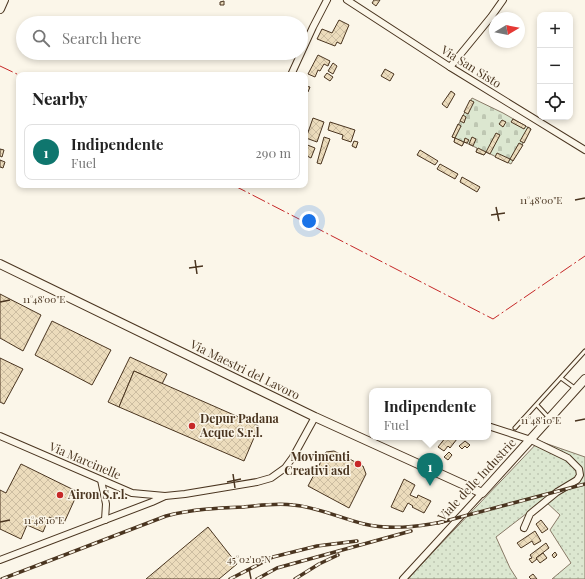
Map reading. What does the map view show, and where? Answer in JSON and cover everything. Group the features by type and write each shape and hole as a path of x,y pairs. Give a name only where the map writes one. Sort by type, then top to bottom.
{"street":[{"path":"0,9 4,0"},
{"path":"308,38 327,0"},
{"name":"Via San Sisto","path":"347,0 450,68 585,150"},
{"path":"450,68 491,17 502,0"},
{"path":"292,72 298,60"},
{"name":"Via Maestri del Lavoro","path":"0,264 315,417 482,493"},
{"name":"Viale delle Industrie","path":"403,579 585,379"},
{"name":"Via Marcinelle","path":"0,436 132,493 165,496 258,482 270,478 285,468 293,457 315,417"},
{"path":"491,427 531,440 568,458 579,469 580,475 577,480 557,492 530,514 524,528"},
{"path":"101,480 106,504 104,520"},
{"name":"Via Marcinelle","path":"0,560 165,496"}],"lane":[{"path":"515,428 585,351"},
{"path":"561,378 576,389"},
{"path":"537,405 549,418"}],"green space":[{"path":"472,98 531,129 511,164 486,152 484,155 476,152 477,148 464,142 462,146 454,142 455,138 452,137"},
{"path":"539,441 585,457 585,579 552,579 571,563 550,530 560,515 544,500 496,537 510,568 517,579 408,579 441,544"}],"building":[{"path":"374,0 380,0 376,6 372,3"},
{"path":"224,1 224,5 220,5 220,2"},
{"path":"339,20 349,25 341,44 337,42 335,46 317,39 322,29 332,33"},
{"path":"318,55 330,61 328,66 324,64 320,71 318,70 315,77 308,74"},
{"path":"333,63 337,66 333,74 328,71"},
{"path":"385,69 394,74 390,81 381,76"},
{"path":"327,73 333,77 330,81 324,77"},
{"path":"451,91 455,94 447,108 442,104"},
{"path":"470,100 474,102 468,114 464,112"},
{"path":"463,115 466,117 464,123 460,121"},
{"path":"313,118 324,122 317,142 308,139 308,132"},
{"path":"513,119 526,126 524,129 511,122"},
{"path":"502,120 506,122 503,127 499,124"},
{"path":"330,122 355,130 351,142 342,139 343,135 328,130"},
{"path":"458,124 461,126 455,138 452,137"},
{"path":"528,127 531,129 524,143 520,141"},
{"path":"496,133 500,135 490,154 486,152"},
{"path":"324,137 330,139 321,164 317,163"},
{"path":"472,137 476,139 473,146 469,144"},
{"path":"455,138 464,142 462,146 454,142"},
{"path":"465,138 469,140 467,143 464,142"},
{"path":"354,141 358,142 356,148 352,146"},
{"path":"519,143 523,145 513,161 510,159"},
{"path":"308,145 315,148 311,158 308,156"},
{"path":"478,148 486,152 484,155 476,152"},
{"path":"0,149 4,150 2,157 0,156"},
{"path":"420,150 438,161 435,165 417,155"},
{"path":"497,153 510,159 508,163 495,157"},
{"path":"0,160 5,162 3,168 0,167"},
{"path":"440,164 458,174 455,179 437,169"},
{"path":"462,177 480,187 477,192 460,182"},
{"path":"0,294 41,315 23,351 0,338"},
{"path":"52,321 111,350 92,385 35,355"},
{"path":"130,357 167,374 162,384 134,371 119,407 108,402"},
{"path":"0,358 23,369 4,404 0,402"},
{"path":"134,371 259,426 244,461 119,407"},
{"path":"444,440 456,440 450,448 448,446 444,451 438,447"},
{"path":"465,441 470,445 467,448 465,446 462,449 459,446"},
{"path":"334,451 363,466 366,474 349,508 308,486 326,452"},
{"path":"449,452 452,455 448,460 444,457"},
{"path":"21,464 78,492 64,523 49,517 43,532 27,525 21,539 0,529 0,490 6,493"},
{"path":"404,479 415,485 410,495 417,498 418,495 431,501 424,513 412,507 413,506 408,503 403,512 391,507"},
{"path":"541,520 548,529 542,533 536,524"},
{"path":"208,527 237,564 219,579 146,579"},
{"path":"535,531 541,541 534,545 532,541 521,548 517,543"},
{"path":"546,543 549,548 532,563 529,559 532,558 530,555"},
{"path":"555,552 557,555 554,558 552,555"},
{"path":"543,553 547,558 540,563 536,558"},
{"path":"533,574 537,579 531,579 529,577"}],"railway":[{"path":"438,523 585,484"},
{"path":"2,579 166,516 195,510 287,504 311,508 355,522 374,526 403,527 442,522"},
{"path":"257,579 277,568 411,531"},
{"path":"230,579 273,557 317,546 357,541"},
{"path":"295,579 319,564 338,555"}],"power":[{"path":"0,66 16,74"},
{"path":"239,188 493,319 585,256"}],"place":[{"name":"Depur Padana Acque S.r.l.","path":"192,426"},
{"name":"Movimenti Creativi asd","path":"358,464"},
{"name":"Indipendente","path":"430,486"},
{"name":"Airon S.r.l.","path":"60,495"}]}
